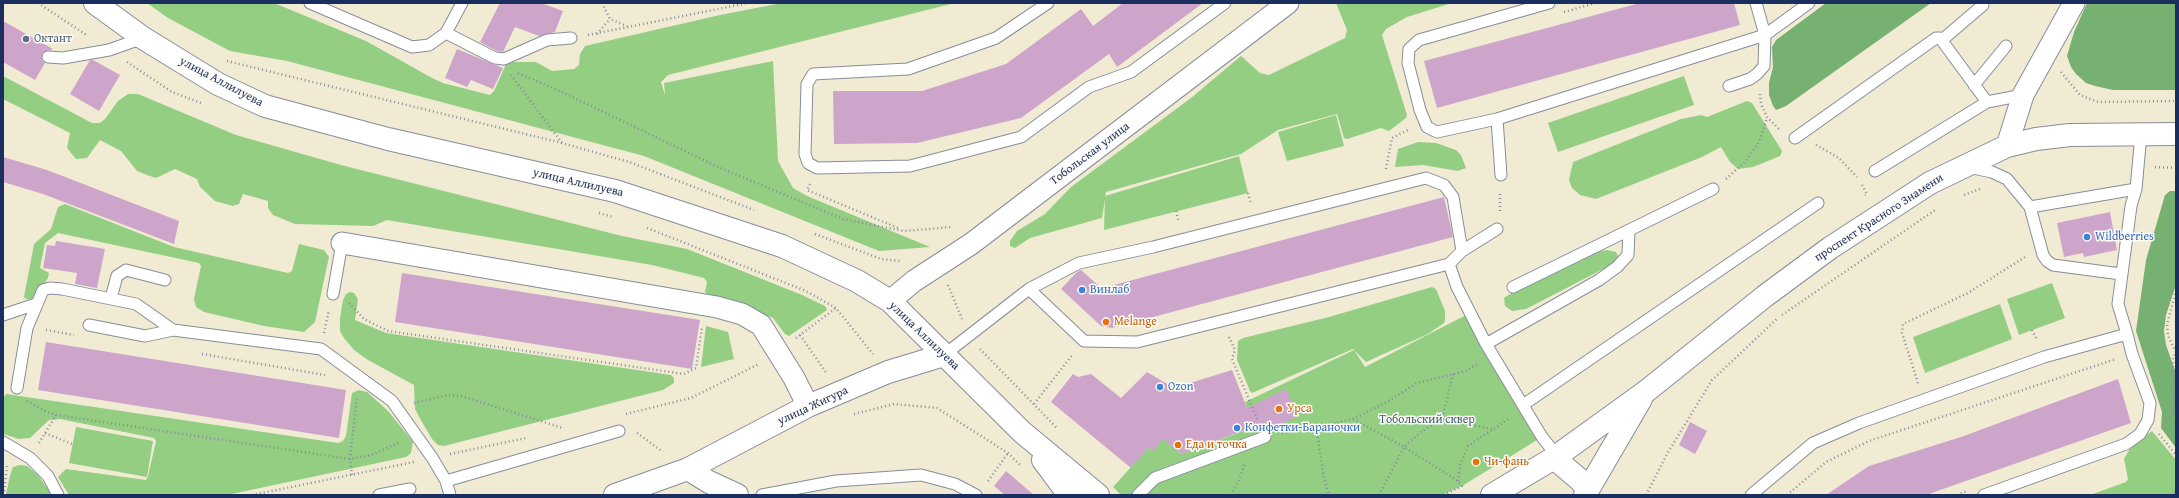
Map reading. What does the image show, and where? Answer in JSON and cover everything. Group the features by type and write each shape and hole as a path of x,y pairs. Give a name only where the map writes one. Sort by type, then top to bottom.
{"main road":[{"name":"улица Аллилуева","path":"95,3 143,38 218,84 265,106 388,139 615,191 782,246 857,281 890,301 1022,432 1098,495"},
{"name":"проспект Красного Знамени","path":"1492,495 1556,457 1644,393 1765,296 1830,248 1930,183 2008,146 2036,139 2070,135 2176,134"},
{"name":"улица Жигура","path":"615,495 685,470 808,406 888,372 944,355"},
{"name":"проспект Красного Знамени","path":"1586,493 1644,393"},
{"name":"улица Аллилуева","path":"1022,432 1069,495"},
{"path":"1556,457 1580,480 1586,493"},
{"path":"685,470 737,495"}],"street":[{"name":"Тобольская улица","path":"890,301 914,281 971,244 1288,3"},
{"path":"2008,146 2023,95 2071,5"},
{"path":"342,243 705,305 742,314 761,325 808,406"}],"lane":[{"path":"310,3 412,48 429,45 446,33 462,3"},
{"path":"1048,3 996,38 908,69 813,74 807,84 806,154 808,163 817,168 910,166 1021,137 1089,87 1131,72 1225,3"},
{"path":"1550,3 1419,40 1410,49 1408,63 1420,110 1427,127 1437,132 1497,119 1765,35 1809,3"},
{"path":"1728,86 1750,78 1764,66 1765,35 1756,3"},
{"path":"1942,40 1983,5"},
{"path":"446,33 505,63 547,40 572,38"},
{"path":"48,57 63,58 108,50 143,38"},
{"path":"1795,138 1932,40 1940,38 1987,102"},
{"path":"1974,86 2006,46"},
{"path":"1875,171 1902,156 1987,102 2023,95"},
{"path":"1497,119 1501,175"},
{"path":"1984,495 2126,444 2140,434 2148,420 2150,403 2132,354 2118,304 2131,206 2136,189 2141,134"},
{"path":"1965,166 1992,172 2006,179 2030,207 2042,255 2053,265 2121,274"},
{"path":"944,355 1029,289 1079,263 1153,247 1426,178 1444,185 1453,197 1462,251"},
{"path":"1513,287 1714,189"},
{"path":"2030,207 2136,189"},
{"path":"1524,406 1818,203"},
{"path":"1029,289 1084,341 1137,342 1449,264 1462,251 1497,229"},
{"path":"1489,349 1617,268 1628,255 1629,230"},
{"path":"333,290 342,243"},
{"path":"1449,264 1456,287 1489,349 1542,437 1556,457"},
{"path":"111,298 117,276 126,270 165,280"},
{"path":"17,388 27,328 43,290 50,288 111,298 136,304 173,330"},
{"path":"3,315 36,304"},
{"path":"89,325 145,336 173,330 321,349 392,401 433,459 446,481 450,495"},
{"path":"1751,495 1813,443 1859,423 2044,357 2127,334"},
{"path":"446,481 619,430"},
{"path":"1138,495 1155,478 1265,437"},
{"path":"6,444 30,458 48,476 58,495"},
{"path":"762,495 836,481 920,475 955,484 976,495"},
{"path":"380,495 410,489"}],"path":[{"path":"602,3 610,19 627,26"},
{"path":"572,38 748,3"},
{"path":"598,34 610,19"},
{"path":"225,60 562,143 629,162"},
{"path":"505,63 562,143"},
{"path":"505,63 718,167 836,216 904,231 807,190"},
{"path":"2061,71 2080,95 2098,102 2176,101"},
{"path":"1714,189 1746,161 1758,142 1767,117"},
{"path":"1382,189 1392,138"},
{"path":"2175,168 2176,172"},
{"path":"1497,229 1500,224 1501,175"},
{"path":"1963,195 2006,179"},
{"path":"1646,495 1667,454 1712,380 1779,317 1937,208"},
{"path":"1923,400 1902,333 1904,324 1968,293 2029,254 2042,255"},
{"path":"940,264 968,337 1060,431"},
{"path":"333,290 364,319 388,331 684,374 696,368 705,305"},
{"path":"321,349 333,290"},
{"path":"2165,421 2174,412 2173,358 2176,352 2168,336 2167,324 2176,292"},
{"path":"623,415 691,398 742,374 778,352 836,308 888,372"},
{"path":"1221,321 1235,350 1232,359 1265,437 1316,425 1353,419 1387,402 1417,383 1466,371 1489,349"},
{"path":"41,333 44,330 81,335"},
{"path":"800,335 819,363"},
{"path":"1034,404 1084,341"},
{"path":"197,353 328,376"},
{"path":"1787,495 1826,462 1869,441 2132,354"},
{"path":"1442,419 1452,374"},
{"path":"17,388 30,402 56,415 350,459 371,455 417,435"},
{"path":"30,402 31,395"},
{"path":"397,407 447,395 461,396 566,429 558,430"},
{"path":"352,474 350,459 357,397"},
{"path":"847,416 894,404 937,408 1008,453 987,483"},
{"path":"1458,481 1460,465 1468,446 1524,406"},
{"path":"30,458 56,415"},
{"path":"1353,419 1404,446 1458,481 1462,486 1444,495"},
{"path":"1379,495 1404,446 1421,432 1442,419 1492,429"},
{"path":"2148,420 2176,455"},
{"path":"1316,425 1324,479 1329,495"},
{"path":"632,430 685,470"},
{"path":"45,433 72,444"},
{"path":"252,495 433,459 529,437"},
{"path":"1231,495 1239,480 1253,441"},
{"path":"4,495 6,444"},
{"path":"2172,495 2176,492"}],"green space":[{"path":"147,3 274,3 366,41 443,83 490,95 494,91 506,64 510,62 536,62 552,71 574,69 579,65 580,54 585,46 720,15 782,3 955,3 668,75 661,82 665,95 664,83 773,61 778,161 793,188 807,196 930,247 879,251 644,156 287,61 230,51 168,18"},
{"path":"1336,3 1452,3 1407,17 1386,29 1382,35 1407,115 1406,118 1389,131 1381,128 1347,139 1344,138 1337,114 1278,130 1241,154 1106,192 1102,218 1030,238 1015,248 1010,246 1010,241 1017,231 1045,214 1071,187 1191,98 1241,56 1260,73 1269,75 1345,38 1347,30"},
{"path":"1826,3 1931,3 1786,106 1776,110 1769,95 1769,83 1773,67 1772,47 1776,40"},
{"path":"2087,3 2176,3 2176,90 2113,90 2086,83 2076,74 2071,67 2067,56 2074,32"},
{"path":"3,76 92,123 100,123 105,119 118,101 128,94 138,94 236,135 341,165 622,236 687,249 802,295 825,306 827,310 789,336 785,334 773,318 707,294 705,292 707,282 704,278 652,265 387,220 373,226 295,224 273,215 268,208 268,201 243,194 239,204 233,206 215,201 200,187 197,179 175,169 156,178 137,171 121,151 100,140 87,158 76,159 67,148 70,133 3,99"},
{"path":"1684,76 1694,105 1558,152 1548,123"},
{"path":"1747,101 1752,103 1782,151 1780,156 1753,167 1738,169 1730,162 1721,147 1702,157 1596,199 1580,195 1572,188 1569,180 1573,162 1681,119 1701,115 1707,117"},
{"path":"1336,115 1344,146 1287,161 1278,132"},
{"path":"1418,142 1436,143 1456,150 1461,155 1466,168 1458,171 1423,165 1395,167 1398,149"},
{"path":"1239,156 1248,193 1104,230 1105,196"},
{"path":"2170,191 2176,191 2176,285 2166,315 2164,331 2166,345 2176,373 2176,448 2161,428 2162,412 2136,331 2146,260 2165,195"},
{"path":"65,204 174,247 288,273 292,271 299,244 324,250 329,257 315,322 304,332 264,326 204,312 196,307 194,299 201,266 199,263 58,233 45,243 40,268 49,273 48,278 35,296 31,299 26,299 24,297 34,244 51,229 58,207"},
{"path":"1607,250 1616,252 1618,256 1611,265 1526,309 1512,311 1505,306 1504,298 1513,292 1597,252"},
{"path":"2052,283 2065,318 2019,335 2007,299"},
{"path":"1432,287 1436,289 1445,311 1445,320 1444,323 1428,334 1366,362 1353,349 1252,393 1250,391 1237,360 1238,341 1243,338 1329,317"},
{"path":"350,292 354,293 358,299 355,320 386,333 671,375 674,378 674,383 663,390 444,446 438,445 432,439 415,409 414,385 368,360 354,350 344,338 340,331 340,318 343,300 346,294"},
{"path":"2000,304 2012,339 1925,373 1913,337"},
{"name":"Тобольский сквер","path":"1470,313 1542,437 1462,486 1442,495 1121,495 1113,487 1149,447 1153,450 1163,438 1181,454 1254,427 1245,402 1354,350 1365,367"},
{"path":"706,326 728,332 734,359 701,367"},
{"path":"359,390 367,392 388,411 413,442 411,453 406,457 227,495 69,495 58,477 66,469 146,480 156,441 154,438 60,419 49,420 30,438 19,439 3,434 3,398 6,394 338,443 343,441 346,436 352,393"},
{"path":"76,427 153,441 147,477 69,463"},
{"path":"2152,431 2176,460 2176,495 2090,495 2126,482 2128,479 2124,459 2131,447"},
{"path":"20,465 27,466 38,475 52,495 6,495 13,467"}],"building":[{"path":"500,3 541,3 563,11 555,32 539,36 515,27 503,52 497,51 480,42"},
{"path":"1123,3 1203,3 1117,67 1109,54 1021,118 917,143 834,144 833,91 922,91 1006,64 1081,9 1093,26"},
{"path":"1640,3 1734,3 1740,25 1437,108 1424,61"},
{"path":"3,21 53,49 42,53 42,60 45,63 35,80 3,62"},
{"path":"457,49 503,68 493,89 471,80 467,87 445,78"},
{"path":"90,60 93,60 120,75 99,111 70,94"},
{"path":"3,157 47,170 179,221 174,244 43,194 3,182"},
{"path":"1444,197 1453,237 1112,328 1101,326 1061,289 1076,273 1081,270 1100,287 1110,286"},
{"name":"Wildberries","path":"2110,212 2117,250 2084,257 2083,253 2064,257 2057,223"},
{"path":"56,241 105,249 97,288 75,284 77,273 43,268 47,245 55,246"},
{"path":"402,273 700,320 692,369 395,322"},
{"path":"46,342 346,390 339,438 38,390"},
{"path":"1232,370 1247,408 1286,389 1298,416 1273,428 1269,421 1181,454 1163,439 1153,451 1149,447 1131,468 1051,402 1073,374 1078,377 1091,374 1121,398 1147,372 1174,388"},
{"path":"2118,379 2131,423 1926,495 1826,495 1869,466 1961,437"},
{"path":"1690,422 1707,431 1695,454 1679,445"},
{"path":"1006,471 1034,495 1005,495 994,486"}],"place":[{"name":"Октант","path":"26,39"},
{"name":"Wildberries","path":"2087,237"},
{"name":"Винлаб","path":"1082,290"},
{"name":"Melange","path":"1106,322"},
{"name":"Ozon","path":"1160,387"},
{"name":"Урса","path":"1279,409"},
{"name":"Конфетки-Бараночки","path":"1237,428"},
{"name":"Еда и точка","path":"1178,445"},
{"name":"Чи-фань","path":"1476,462"}]}
